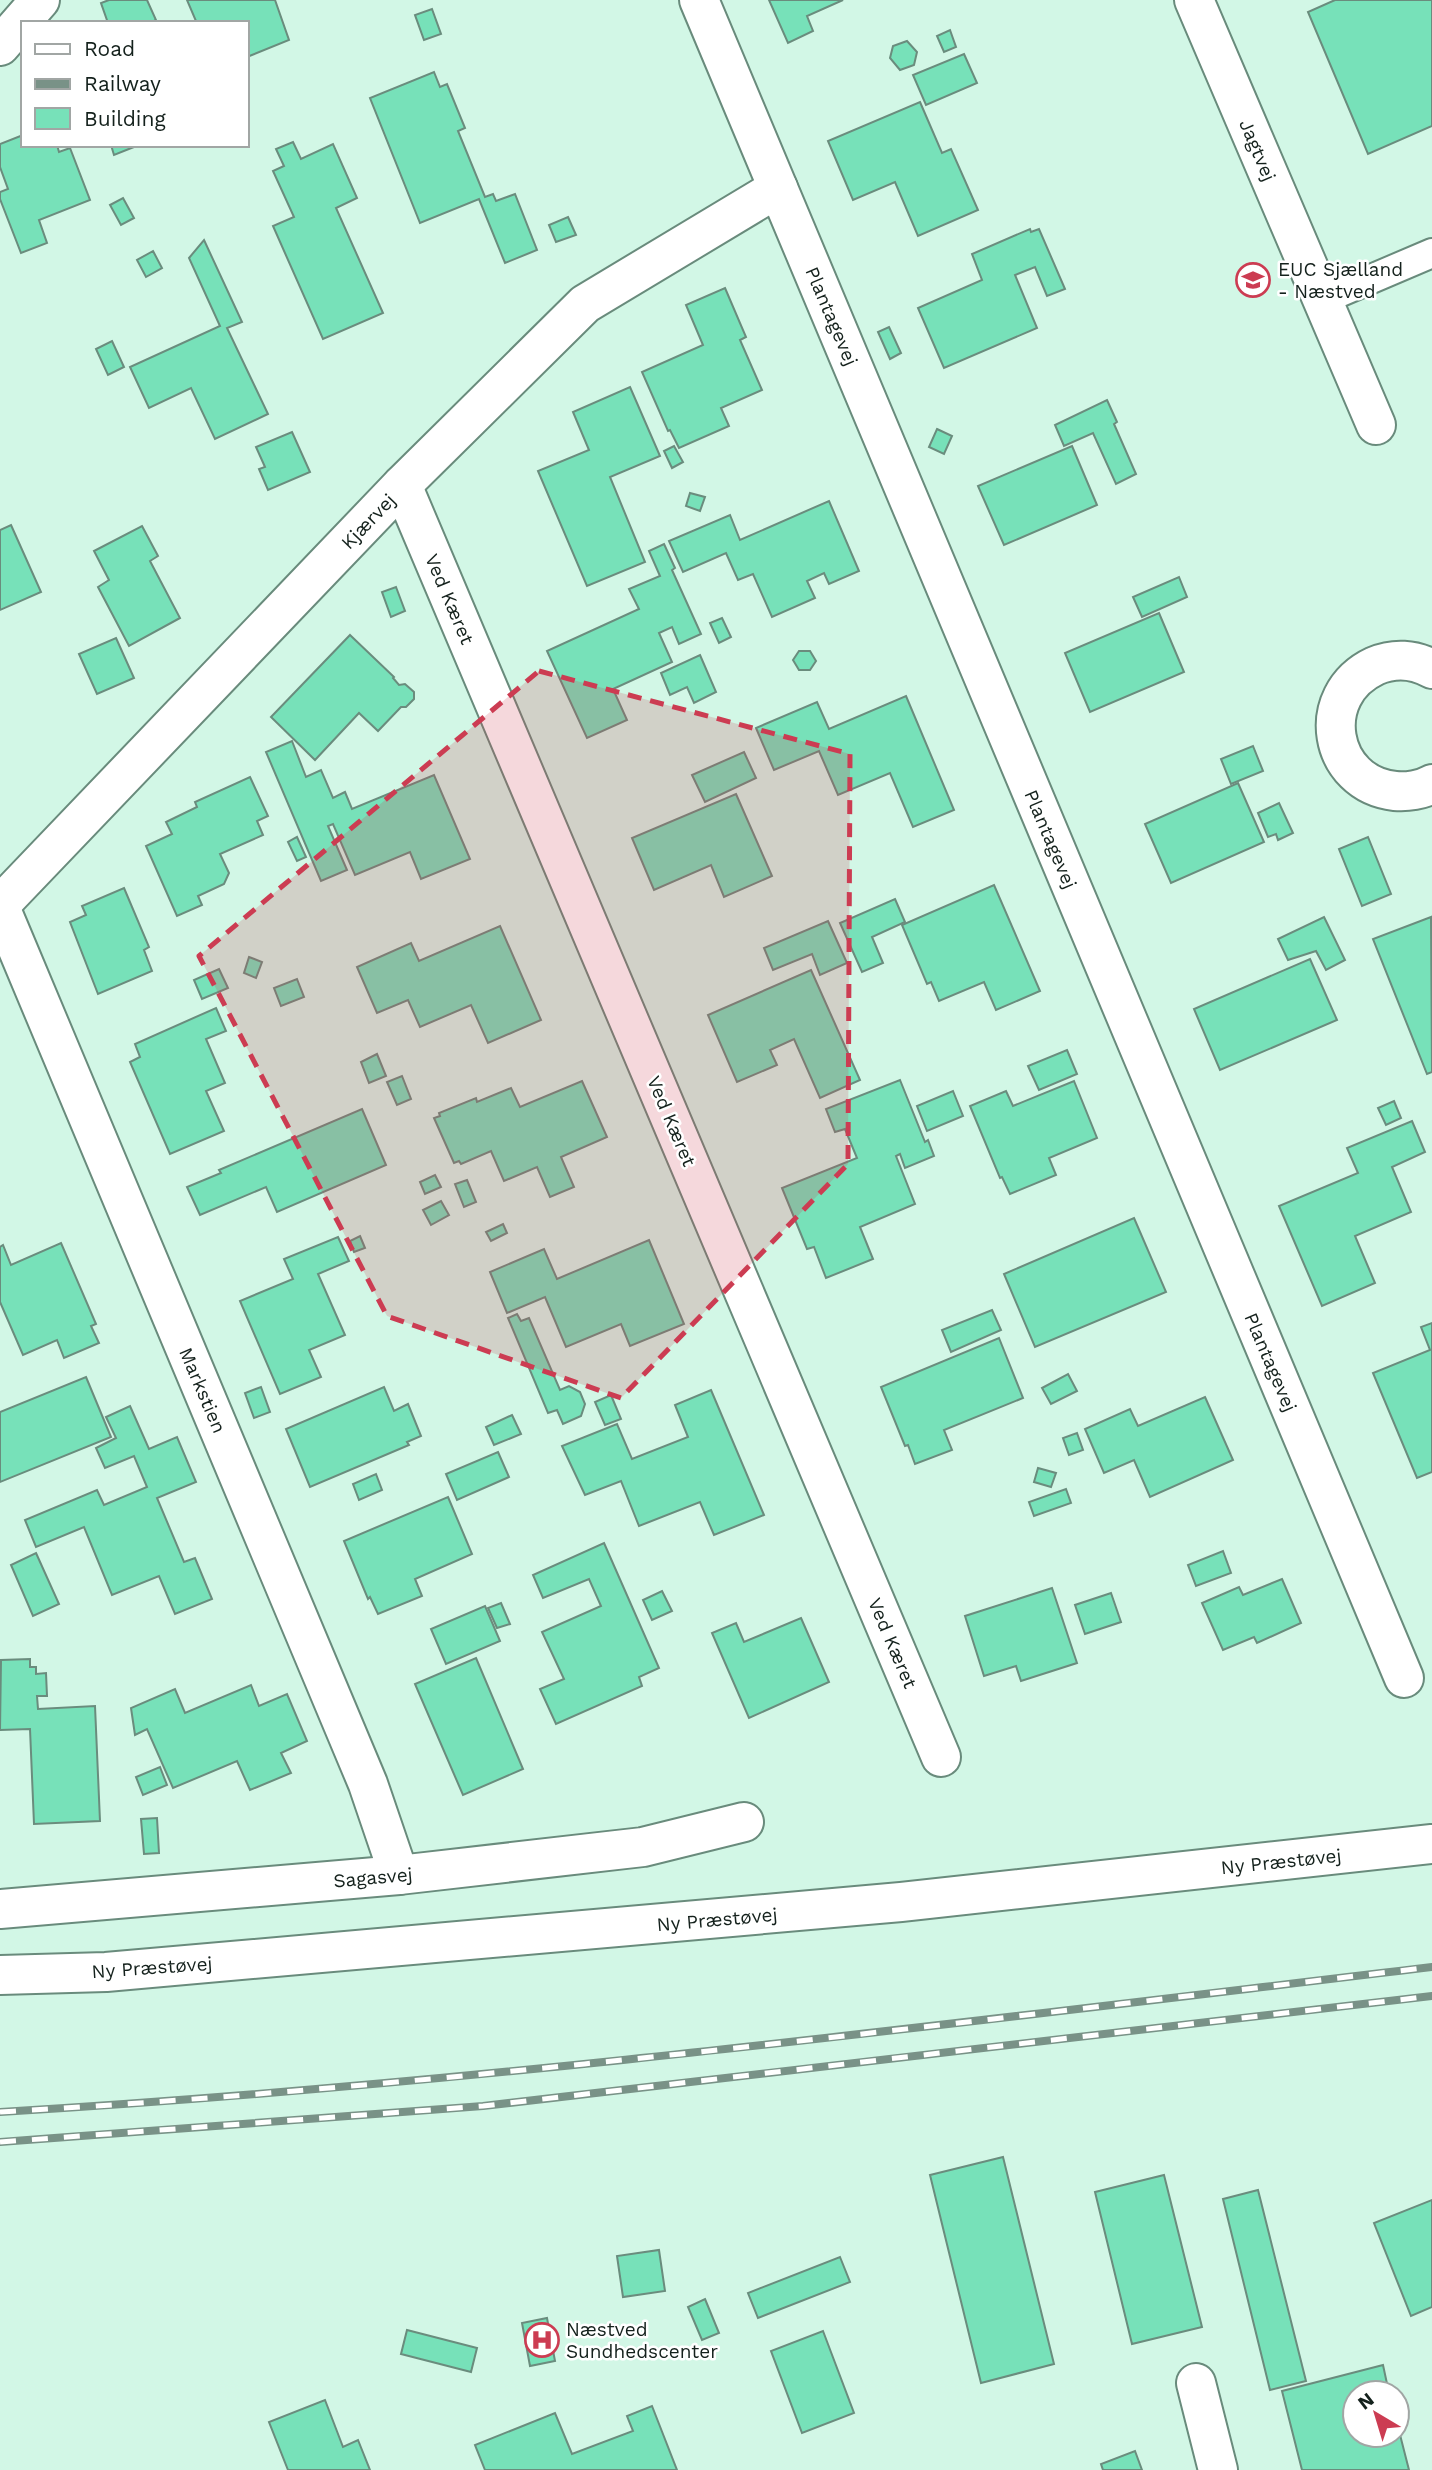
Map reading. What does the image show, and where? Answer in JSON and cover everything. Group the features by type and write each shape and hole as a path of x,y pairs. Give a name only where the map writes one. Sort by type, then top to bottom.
{"street":[{"path":"22,21 40,0"},
{"name":"Plantagevej","path":"699,0 1404,1678"},
{"name":"Jagtvej","path":"1194,0 1376,425"},
{"path":"0,46 21,22"},
{"name":"Kjærvej","path":"0,906 402,485 584,304 778,188"},
{"name":"Ved Kæret","path":"402,485 942,1757"},
{"path":"1429,664 1403,660 1383,663 1364,671 1349,685 1339,703 1335,724 1337,744 1346,763 1361,779 1382,790 1404,792 1432,784"},
{"name":"Markstien","path":"0,906 368,1784 399,1875"},
{"name":"Sagasvej","path":"0,1909 399,1875 643,1847 744,1822"},
{"name":"Ny Præstøvej","path":"0,1975 106,1972 901,1902 1432,1844"},
{"path":"1196,2383 1219,2470"}],"lane":[{"path":"1322,300 1432,253"}],"highlighted area":[{"path":"539,671 850,754 848,1164 621,1398 387,1316 199,956"}],"building":[{"path":"109,0 147,0 156,20 107,21 101,3"},
{"path":"187,0 275,0 289,40 248,57 248,21 196,21"},
{"path":"769,0 843,0 807,16 813,31 788,43"},
{"path":"1335,0 1432,0 1432,126 1368,154 1308,12"},
{"path":"432,9 441,34 424,40 415,15"},
{"path":"950,30 956,47 944,52 937,36"},
{"path":"907,41 917,52 914,65 900,70 890,58 893,46"},
{"path":"964,54 977,83 926,105 913,75"},
{"path":"434,72 440,87 447,84 465,128 458,131 485,197 493,194 496,201 515,194 537,250 505,263 479,199 420,223 370,98"},
{"path":"920,102 942,153 951,149 978,210 918,236 895,182 853,200 828,141"},
{"path":"21,136 21,147 58,147 59,152 70,148 90,200 39,220 47,243 21,253 0,199 0,192 8,189 0,167 0,144"},
{"path":"293,142 301,159 333,144 357,198 336,208 383,313 323,339 273,226 294,217 273,171 284,166 276,149"},
{"path":"112,147 134,147 114,155"},
{"path":"123,198 134,218 121,225 110,205"},
{"path":"568,217 576,235 556,242 549,225"},
{"path":"1030,229 1031,232 1039,229 1065,289 1047,296 1035,267 1015,275 1037,328 944,368 918,308 982,280 972,254"},
{"path":"204,240 242,322 227,328 268,414 215,439 191,388 149,408 130,367 220,326 189,258"},
{"path":"153,251 162,268 146,277 137,260"},
{"path":"725,288 746,337 740,340 762,390 721,408 729,426 679,448 670,430 668,431 642,372 703,345 686,305"},
{"path":"889,327 901,353 890,359 878,332"},
{"path":"112,341 124,367 108,375 96,349"},
{"path":"630,387 660,456 610,477 645,562 587,586 538,471 589,450 573,412"},
{"path":"1107,400 1117,422 1114,424 1136,474 1116,484 1093,433 1064,446 1055,425"},
{"path":"937,429 952,436 944,454 929,447"},
{"path":"292,432 310,472 268,490 259,469 265,467 256,447"},
{"path":"674,446 683,462 672,468 664,451"},
{"path":"1072,446 1097,505 1004,545 978,486"},
{"path":"690,493 705,497 700,511 686,506"},
{"path":"829,501 859,571 829,584 824,573 807,581 815,598 772,617 753,574 738,580 726,553 683,572 669,541 730,515 740,540"},
{"path":"11,525 41,592 0,610 0,530"},
{"path":"142,526 158,556 150,561 180,618 129,646 98,587 109,580 94,551"},
{"path":"664,544 675,568 672,570 701,634 679,644 672,627 659,633 672,662 613,689 627,720 587,738 547,651 639,609 629,589 660,576 649,551"},
{"path":"1179,577 1187,597 1142,617 1133,597"},
{"path":"396,587 405,611 391,617 382,592"},
{"path":"1159,613 1184,672 1090,712 1065,653"},
{"path":"722,618 731,637 719,643 710,623"},
{"path":"350,635 399,685 405,684 414,692 414,699 406,707 401,707 378,731 359,713 315,760 271,717"},
{"path":"116,638 134,678 97,694 79,654"},
{"path":"799,651 810,651 816,661 810,670 799,670 793,660"},
{"path":"700,655 716,692 694,703 687,687 670,695 661,673"},
{"path":"906,696 954,810 913,827 890,773 838,795 819,751 774,770 756,728 817,702 829,729"},
{"path":"292,741 306,777 321,770 333,798 345,792 352,809 434,775 470,859 421,879 410,852 355,875 333,824 328,826 347,870 321,881 266,752"},
{"path":"1253,746 1263,771 1231,784 1221,759"},
{"path":"744,752 756,778 705,802 692,775"},
{"path":"250,777 268,816 257,821 263,835 220,854 229,873 224,884 198,896 202,905 177,916 146,846 172,834 166,822 197,807 195,802"},
{"path":"1238,783 1264,842 1171,883 1145,824"},
{"path":"736,794 772,876 724,897 711,865 654,890 632,838"},
{"path":"1279,803 1293,833 1278,840 1276,834 1268,837 1258,813"},
{"path":"297,837 306,857 297,861 288,842"},
{"path":"1368,837 1391,894 1362,906 1339,849"},
{"path":"994,885 1040,991 996,1010 984,982 939,1001 931,982 927,984 902,925"},
{"path":"124,888 149,947 144,950 152,971 98,994 70,922 86,915 82,906"},
{"path":"895,899 905,922 872,937 883,963 862,972 840,923"},
{"path":"1324,917 1345,960 1326,970 1316,951 1288,960 1278,939"},
{"path":"1431,917 1432,1072 1427,1074 1373,939"},
{"path":"828,921 847,963 820,975 812,954 773,970 764,948"},
{"path":"500,926 541,1020 488,1043 471,1005 420,1027 408,1000 377,1013 357,967 411,943 419,961"},
{"path":"249,957 262,962 256,978 244,973"},
{"path":"1310,959 1337,1020 1220,1070 1194,1009"},
{"path":"219,969 228,988 202,999 194,980"},
{"path":"811,970 860,1080 820,1098 794,1039 770,1050 777,1065 737,1082 708,1015"},
{"path":"297,979 304,997 281,1006 274,988"},
{"path":"216,1008 226,1031 206,1039 225,1083 206,1091 224,1131 170,1154 130,1062 140,1057 135,1044"},
{"path":"1067,1050 1077,1074 1039,1090 1028,1066"},
{"path":"377,1054 386,1076 369,1083 361,1062"},
{"path":"402,1076 411,1099 397,1105 387,1082"},
{"path":"900,1080 925,1142 928,1140 934,1156 905,1168 900,1154 896,1156 915,1204 860,1227 873,1259 826,1278 814,1247 807,1249 782,1188 857,1158 845,1129 835,1132 826,1109"},
{"path":"582,1081 607,1137 561,1157 574,1187 550,1197 537,1167 504,1181 491,1151 461,1164 459,1161 454,1163 434,1118 440,1116 439,1113 476,1098 477,1102 511,1088 520,1107"},
{"path":"1074,1081 1097,1138 1049,1158 1056,1175 1010,1194 1002,1177 1000,1178 970,1106 1006,1091 1013,1106"},
{"path":"953,1091 963,1116 927,1131 917,1106"},
{"path":"1394,1101 1401,1118 1386,1125 1378,1108"},
{"path":"362,1109 386,1165 277,1212 266,1187 200,1215 187,1187 221,1173 219,1170"},
{"path":"1412,1121 1425,1152 1392,1167 1411,1212 1355,1236 1375,1283 1322,1306 1279,1206 1358,1173 1347,1148"},
{"path":"435,1175 441,1187 425,1194 420,1182"},
{"path":"467,1180 476,1202 464,1207 455,1184"},
{"path":"441,1201 449,1215 431,1225 423,1210"},
{"path":"1134,1218 1166,1292 1035,1347 1004,1274"},
{"path":"503,1224 507,1233 491,1241 486,1232"},
{"path":"360,1236 365,1248 354,1252 350,1241"},
{"path":"338,1237 349,1261 318,1274 345,1335 309,1350 321,1377 280,1394 240,1301 293,1279 284,1259"},
{"path":"649,1240 684,1324 630,1346 621,1324 566,1347 545,1297 507,1313 490,1272 544,1249 557,1279"},
{"path":"61,1243 96,1324 91,1326 99,1343 64,1358 57,1340 23,1355 0,1302 0,1247 3,1245 11,1265"},
{"path":"992,1310 1001,1330 951,1352 942,1330"},
{"path":"517,1314 521,1321 529,1318 560,1390 569,1386 580,1392 585,1404 581,1416 563,1424 557,1410 548,1413 508,1318"},
{"path":"1432,1323 1432,1472 1417,1478 1373,1373 1430,1350 1421,1327"},
{"path":"999,1338 1023,1398 944,1430 952,1450 915,1464 881,1387"},
{"path":"1068,1374 1077,1391 1051,1404 1042,1388"},
{"path":"86,1377 111,1437 0,1482 0,1412"},
{"path":"261,1387 270,1412 254,1418 245,1393"},
{"path":"384,1387 394,1411 408,1404 421,1436 407,1442 409,1445 310,1487 286,1429"},
{"path":"711,1390 764,1515 714,1535 700,1502 639,1526 621,1481 585,1495 562,1446 617,1424 632,1459 688,1437 675,1405"},
{"path":"611,1395 621,1419 605,1425 595,1402"},
{"path":"1205,1397 1233,1460 1150,1497 1134,1460 1104,1473 1085,1429 1130,1409 1138,1426"},
{"path":"130,1406 149,1449 177,1437 196,1482 157,1498 184,1562 195,1558 212,1599 175,1614 159,1576 112,1595 84,1527 36,1547 25,1520 97,1490 104,1505 147,1487 134,1456 105,1468 96,1448 116,1438 106,1417"},
{"path":"512,1415 521,1434 494,1445 486,1427"},
{"path":"1077,1433 1083,1450 1069,1455 1063,1438"},
{"path":"498,1452 509,1477 457,1500 446,1474"},
{"path":"1038,1468 1056,1473 1051,1487 1034,1482"},
{"path":"376,1474 382,1490 359,1500 353,1484"},
{"path":"1066,1489 1071,1503 1034,1516 1029,1502"},
{"path":"448,1497 472,1554 415,1579 422,1596 378,1614 370,1597 368,1599 344,1541"},
{"path":"604,1543 659,1668 639,1677 642,1686 556,1724 540,1689 564,1679 542,1632 601,1606 589,1579 543,1598 533,1575"},
{"path":"1223,1551 1231,1573 1196,1586 1188,1565"},
{"path":"36,1553 59,1604 33,1616 11,1565"},
{"path":"1282,1579 1301,1623 1257,1643 1254,1637 1223,1650 1202,1603 1239,1587 1243,1595"},
{"path":"1052,1588 1077,1663 1021,1681 1016,1666 984,1676 965,1616"},
{"path":"662,1591 672,1611 652,1620 643,1600"},
{"path":"1111,1593 1121,1622 1085,1634 1075,1605"},
{"path":"501,1603 510,1624 497,1628 488,1608"},
{"path":"485,1606 500,1641 446,1664 431,1629"},
{"path":"801,1618 829,1682 749,1718 712,1633 736,1623 744,1642"},
{"path":"476,1658 523,1769 463,1795 415,1684"},
{"path":"30,1659 30,1667 36,1667 36,1674 46,1673 47,1696 37,1696 38,1709 95,1706 100,1821 34,1824 30,1729 0,1730 1,1660"},
{"path":"251,1685 259,1706 287,1694 307,1741 281,1753 291,1773 250,1790 237,1761 173,1788 147,1729 135,1735 131,1708 175,1689 185,1713"},
{"path":"160,1767 167,1785 143,1795 136,1777"},
{"path":"157,1818 159,1853 144,1854 141,1819"},
{"path":"1003,2157 1054,2364 981,2383 930,2175"},
{"path":"1164,2175 1202,2327 1132,2344 1095,2192"},
{"path":"1258,2190 1306,2381 1270,2390 1223,2199"},
{"path":"1432,2200 1432,2307 1411,2316 1374,2223"},
{"path":"659,2250 665,2291 623,2297 617,2256"},
{"path":"840,2257 850,2282 758,2318 748,2293"},
{"path":"705,2299 719,2333 702,2340 688,2307"},
{"path":"547,2318 555,2361 530,2366 522,2323"},
{"path":"407,2330 477,2348 471,2372 401,2354"},
{"path":"823,2331 854,2413 802,2433 771,2351"},
{"path":"1383,2365 1386,2379 1341,2379 1341,2449 1404,2449 1409,2470 1302,2470 1282,2391"},
{"path":"325,2400 343,2447 358,2440 370,2470 288,2470 269,2422"},
{"path":"652,2406 677,2470 485,2470 475,2445 555,2413 572,2454 633,2431 627,2416"},
{"path":"1135,2451 1142,2470 1103,2470 1101,2464"}],"railway":[{"path":"0,2112 180,2100 538,2069 1432,1967"},
{"path":"0,2142 483,2106 1432,1996"}],"place":[{"name":"EUC Sjælland - Næstved","path":"1253,280"},
{"name":"Næstved Sundhedscenter","path":"542,2340"}]}
